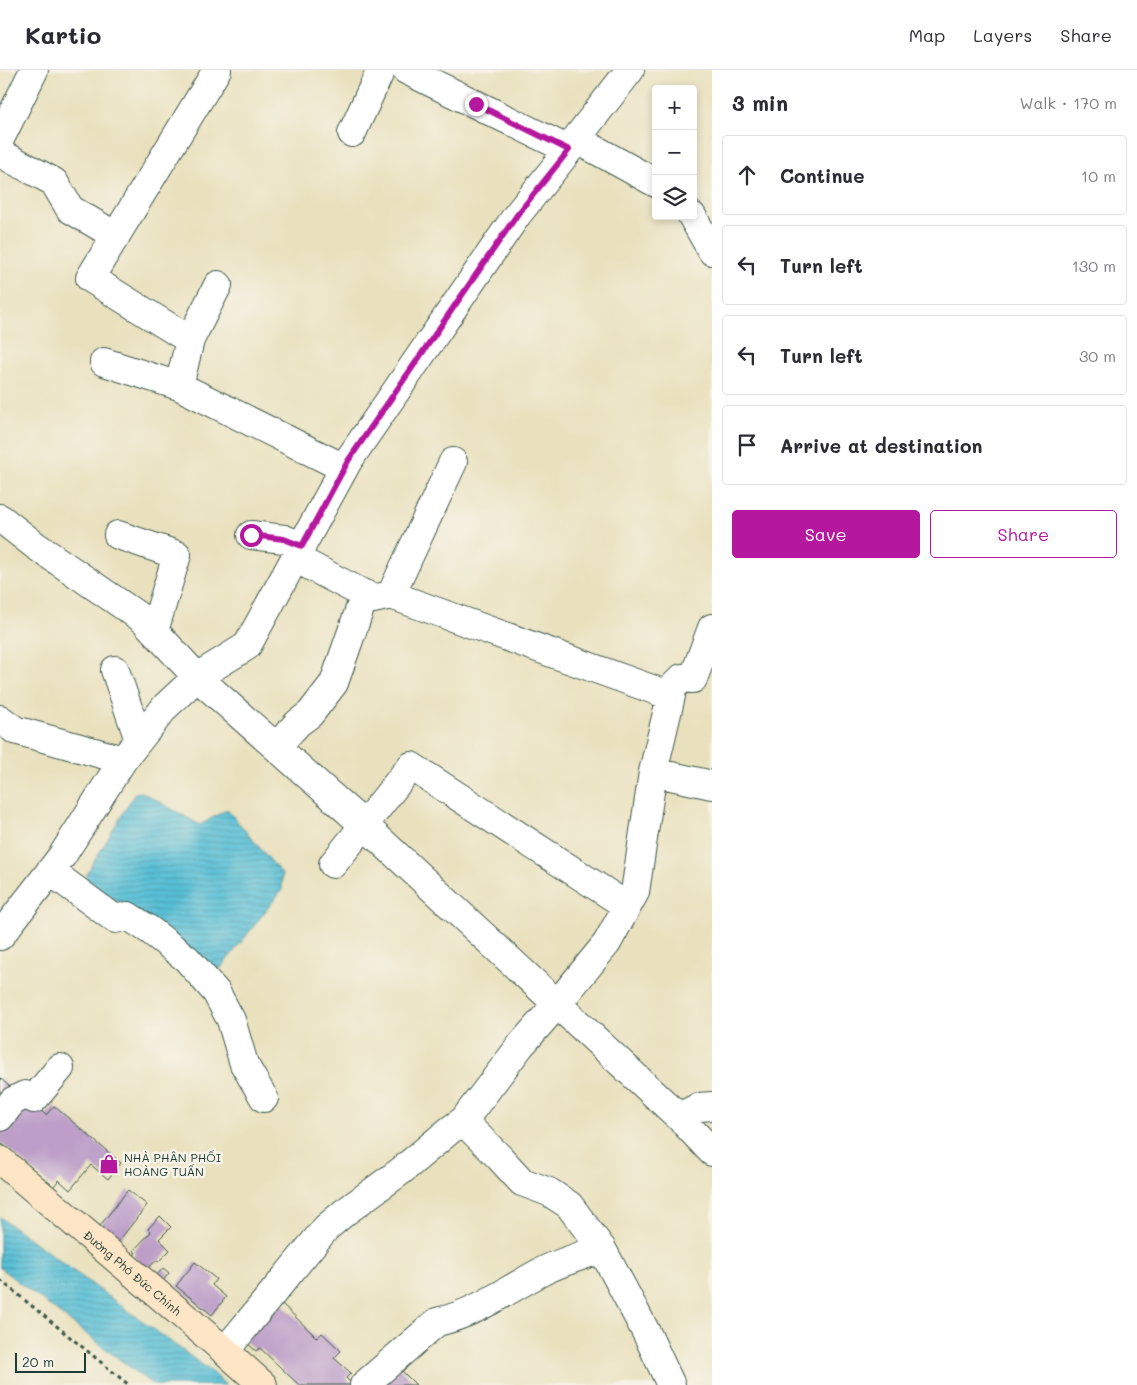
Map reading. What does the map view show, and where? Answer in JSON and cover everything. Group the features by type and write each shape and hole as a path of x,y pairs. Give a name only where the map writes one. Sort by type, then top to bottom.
{"main road":[{"name":"Đường Phó Đức Chính","path":"0,1160 263,1385"}],"street":[{"path":"0,139 34,70"},
{"path":"190,340 90,278 217,70"},
{"path":"352,133 382,70"},
{"path":"406,70 652,181"},
{"path":"0,936 62,856 131,750 166,706 197,677 247,646 344,468 517,215 630,70"},
{"path":"0,153 54,182 70,209 116,236"},
{"path":"694,220 712,251"},
{"path":"179,386 190,340 218,286"},
{"path":"104,362 179,386 344,468"},
{"path":"276,747 298,723 310,714 334,683 378,594 453,462"},
{"path":"0,518 36,546 144,620 197,677 364,825 679,1117 712,1152"},
{"path":"118,535 177,555 154,631"},
{"path":"251,535 284,539 298,552 378,594 671,696"},
{"path":"225,1351 326,1228 463,1121 521,1045 607,943 635,892 653,772 672,688 682,678 703,679 712,628"},
{"path":"115,670 131,750"},
{"path":"0,719 14,730 131,750"},
{"path":"333,864 411,766 627,906"},
{"path":"653,772 712,785"},
{"path":"50,871 115,919 128,916 187,959 216,992 230,1020 244,1064 264,1098"},
{"path":"0,1117 13,1100 24,1095 34,1098 60,1068"},
{"path":"679,1117 699,1107 712,1106"},
{"path":"463,1121 522,1182 549,1192 569,1205 602,1249 647,1334 671,1385"},
{"path":"364,1385 437,1322 474,1310 541,1272 602,1249"}],"path":[{"path":"0,1280 129,1385"}],"water":[{"path":"142,792 200,825 227,809 282,874 282,890 217,973 151,923 88,882 86,875 135,793"},
{"path":"0,1217 215,1374 226,1385 153,1385 0,1268"}],"building":[{"path":"0,1078 12,1089 0,1102"},
{"path":"26,1098 46,1115 54,1106 121,1163 108,1179 91,1165 70,1190 59,1180 53,1187 0,1142 0,1128"},
{"path":"128,1190 147,1205 118,1242 99,1227"},
{"path":"160,1216 171,1227 159,1239 170,1250 158,1262 157,1260 147,1269 133,1256 136,1253 133,1251 151,1232 148,1229"},
{"path":"195,1262 216,1279 212,1285 226,1297 212,1315 176,1286"},
{"path":"163,1268 169,1273 163,1281 157,1275"},
{"path":"276,1298 317,1338 322,1333 341,1351 334,1358 351,1373 346,1378 353,1385 299,1385 260,1348 256,1351 244,1340"},
{"path":"393,1362 416,1385 370,1385"}],"place":[{"name":"NHÀ PHÂN PHỐI HOÀNG TUẤN","path":"109,1164"}],"route":[{"path":"251,535 289,540 302,546 348,461 517,215 569,150 476,104"}]}
